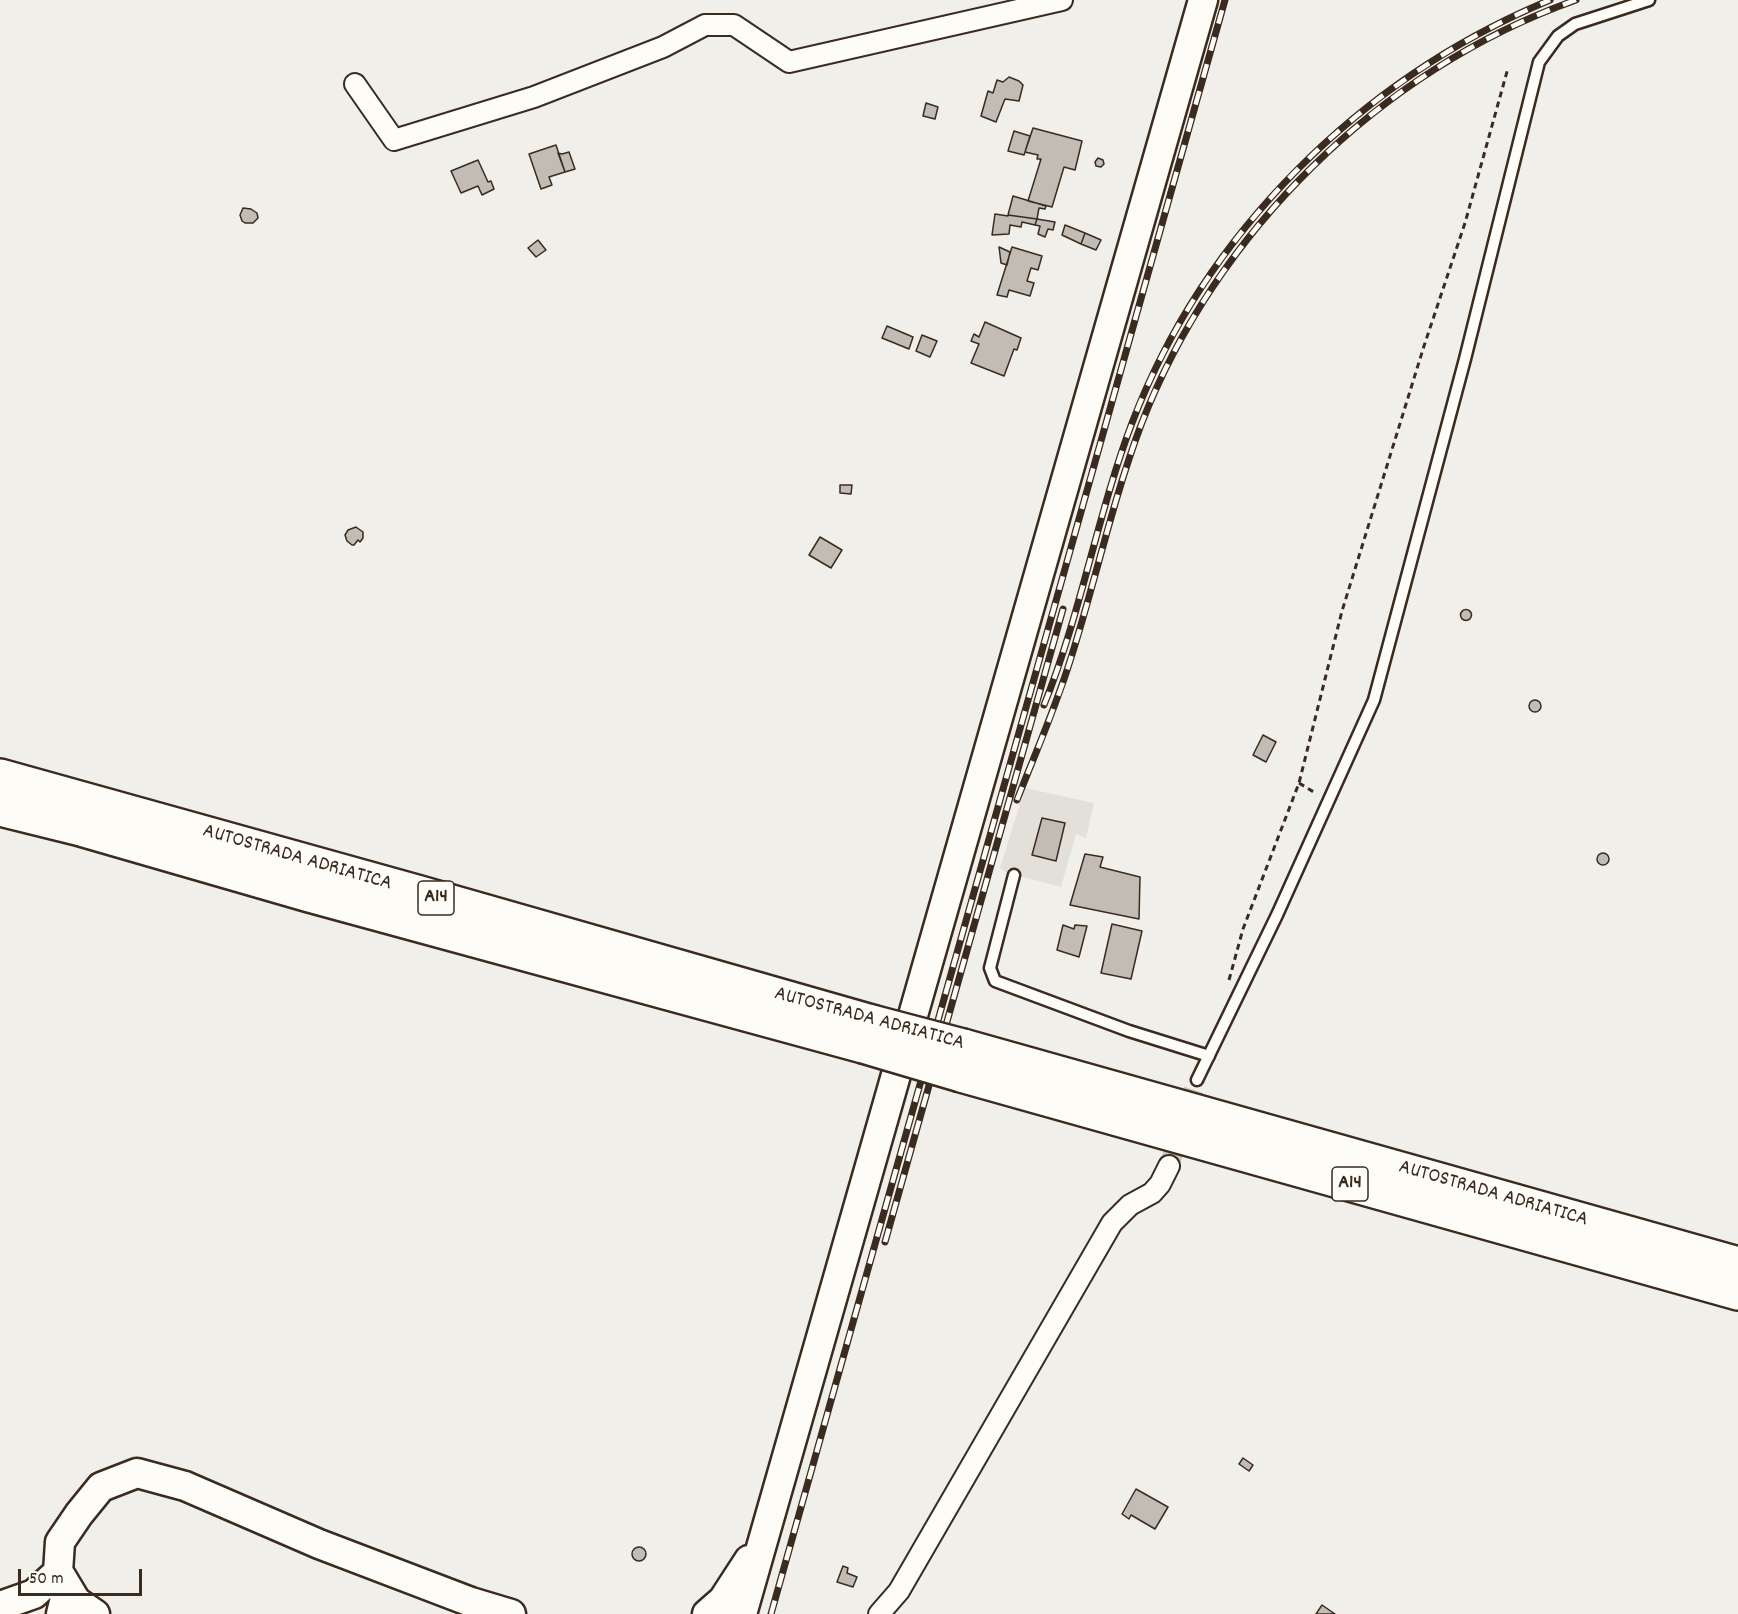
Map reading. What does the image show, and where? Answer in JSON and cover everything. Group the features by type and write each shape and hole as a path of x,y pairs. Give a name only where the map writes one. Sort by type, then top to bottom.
{"highway":[{"name":"AUTOSTRADA ADRIATICA","path":"0,776 431,896 867,1034"},
{"name":"AUTOSTRADA ADRIATICA","path":"0,809 77,828 309,895 867,1034 1738,1264"},
{"name":"AUTOSTRADA ADRIATICA","path":"962,1060 1738,1293"}],"main road":[{"path":"742,1614 1203,0"},
{"path":"61,1614 65,1598 58,1572 60,1542 101,1487 136,1473 185,1486 319,1544 471,1602 511,1614"},
{"path":"707,1614 723,1600 764,1538"},
{"path":"0,1606 34,1594 58,1572"},
{"path":"40,1614 58,1572"},
{"path":"58,1572 76,1601 95,1614"}],"street":[{"path":"355,84 394,140 534,97 663,47 705,25 734,26 789,62 1062,0"},
{"path":"879,1614 899,1591 1112,1222 1130,1205 1152,1193 1170,1167"}],"lane":[{"path":"1197,1080 1277,915 1374,700 1465,359 1539,62 1558,36 1575,24 1649,0"},
{"path":"1014,874 990,968 995,981 1129,1031 1209,1056"}],"path":[{"path":"1229,981 1243,929 1299,783 1342,611 1424,345 1465,223 1508,68"},
{"path":"1299,783 1329,800"}],"shaded area":[{"path":"1025,788 1094,803 1086,838 1076,834 1061,887 1007,873 1000,868"}],"building":[{"path":"1009,77 1023,85 1019,101 1005,99 996,122 981,116 988,91 993,93 997,80 1003,82"},
{"path":"926,103 938,107 935,119 923,116"},
{"path":"1033,128 1082,141 1075,170 1064,167 1052,207 1028,201 1041,159 1037,159 1038,155 1025,152"},
{"path":"1014,131 1030,136 1024,155 1008,151"},
{"path":"556,145 565,172 549,177 552,185 541,189 529,154"},
{"path":"569,152 575,169 565,172 558,153"},
{"path":"1098,158 1103,160 1104,164 1101,167 1096,166 1095,162"},
{"path":"478,160 488,182 491,181 494,189 482,195 478,186 461,193 451,171"},
{"path":"1013,196 1046,206 1045,209 1039,208 1037,219 1008,215"},
{"path":"243,208 257,213 258,218 253,223 242,221 240,215"},
{"path":"995,214 1037,219 1035,225 1022,222 1021,227 1010,225 1009,234 992,235"},
{"path":"1037,219 1055,222 1053,230 1048,229 1045,237 1038,234 1040,226 1035,225"},
{"path":"1065,225 1085,233 1081,244 1062,235"},
{"path":"1085,233 1101,240 1096,250 1081,244"},
{"path":"538,240 546,250 536,257 528,248"},
{"path":"999,247 1010,252 1007,265 1001,263"},
{"path":"1012,247 1042,256 1038,270 1031,268 1027,281 1034,283 1030,296 1009,290 1007,297 997,295"},
{"path":"985,322 1021,338 1017,350 1014,349 1004,376 971,363 979,344 971,341 974,334 979,337"},
{"path":"887,326 913,337 909,349 882,338"},
{"path":"922,335 937,341 930,357 916,351"},
{"path":"840,485 852,485 851,494 840,493"},
{"path":"356,527 363,532 363,538 352,545 347,541 345,535 348,530"},
{"path":"820,537 842,550 831,568 809,555"},
{"path":"1466,610 1470,611 1470,619 1466,620 1462,619 1461,615 1462,611"},
{"path":"1537,700 1541,706 1537,712 1533,712 1529,704"},
{"path":"1263,735 1276,742 1266,762 1253,755"},
{"path":"1042,818 1065,823 1056,861 1032,855"},
{"path":"1605,853 1609,859 1605,865 1601,865 1597,857"},
{"path":"1085,854 1103,857 1100,867 1140,877 1139,919 1070,905"},
{"path":"1112,924 1142,931 1131,979 1101,973"},
{"path":"1063,925 1074,929 1075,925 1087,926 1079,957 1057,950"},
{"path":"1243,1458 1253,1465 1249,1471 1239,1464"},
{"path":"1136,1489 1168,1507 1155,1529 1131,1515 1129,1519 1122,1514"},
{"path":"639,1547 644,1549 646,1554 644,1559 639,1561 634,1559 632,1554 634,1549"},
{"path":"843,1566 848,1568 847,1573 857,1577 853,1587 837,1582"},
{"path":"1322,1605 1335,1614 1316,1614"}],"tunnel":[{"path":"1169,1166 1197,1080"}],"railway":[{"path":"771,1614 1225,0"},
{"path":"1044,705 1057,671 1132,423 1163,353 1202,287 1247,226 1298,169 1354,118 1416,72 1481,33 1550,0"},
{"path":"1017,800 1064,679 1121,483 1141,425 1173,354 1213,287 1260,224 1313,166 1372,114 1436,68 1504,30 1576,0"},
{"path":"885,1242 1063,609"}]}
